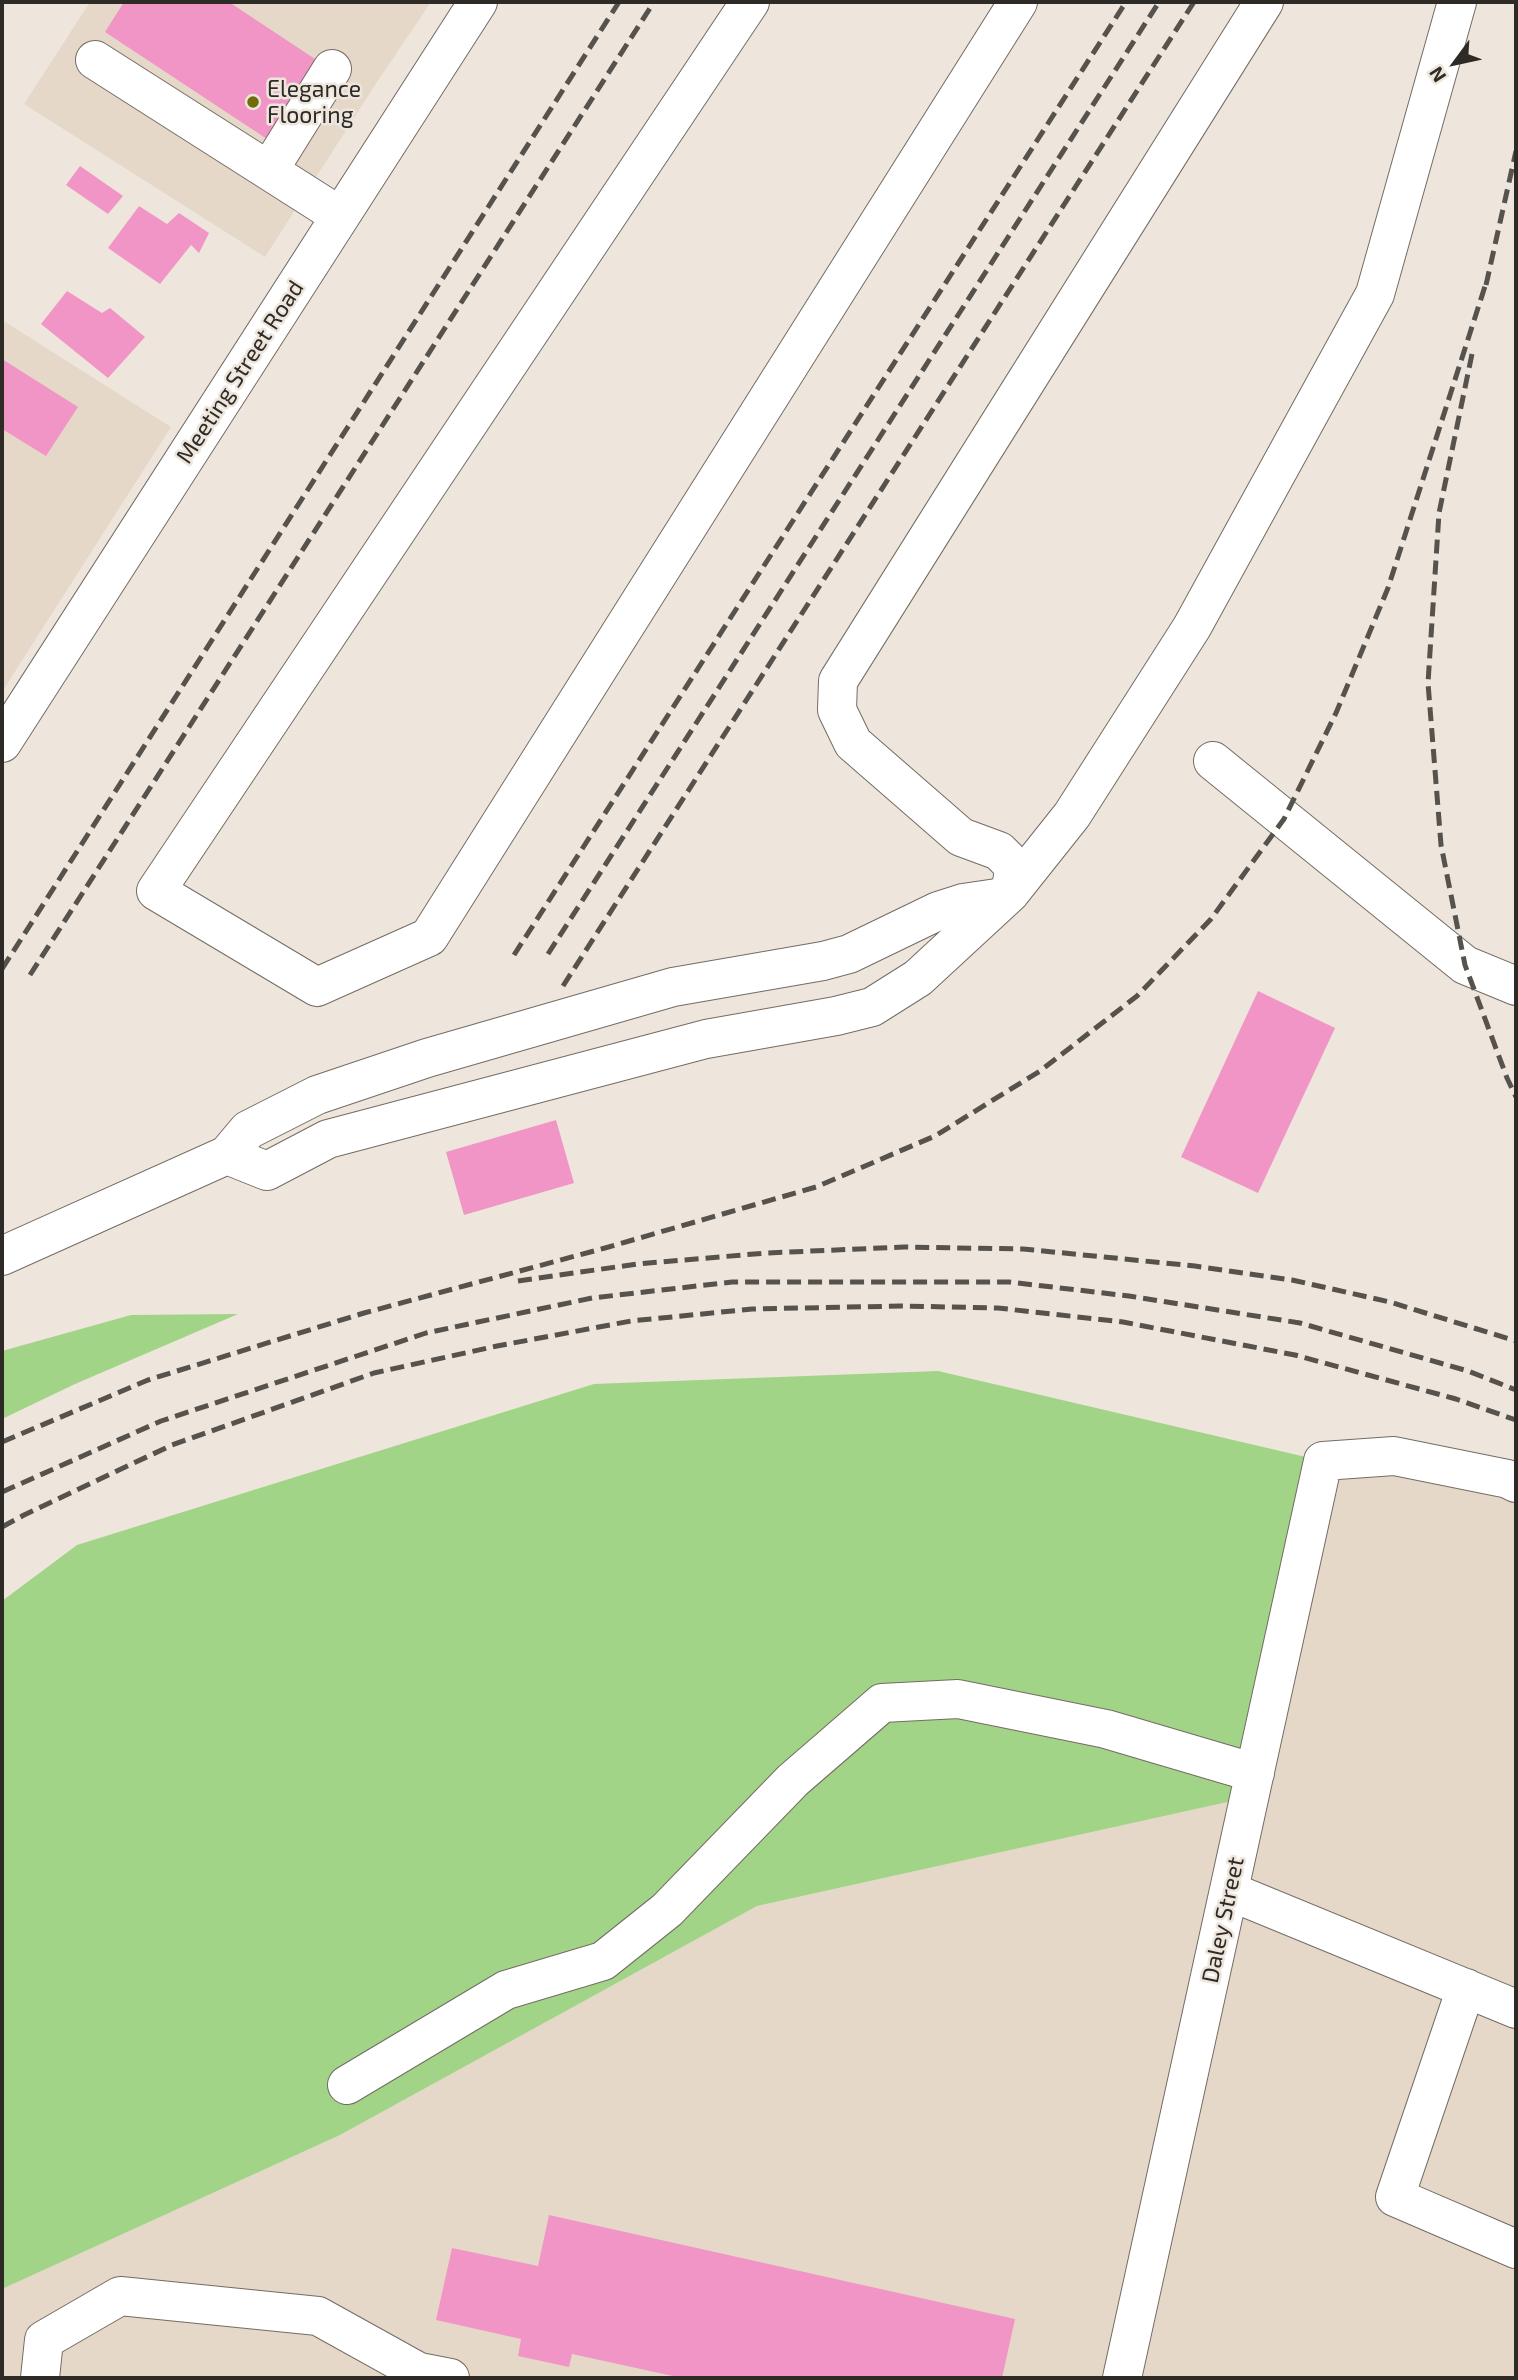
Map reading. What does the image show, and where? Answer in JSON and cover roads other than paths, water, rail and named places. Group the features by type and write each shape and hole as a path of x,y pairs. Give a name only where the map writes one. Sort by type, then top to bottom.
{"street":[{"name":"Meeting Street Road","path":"2,743 478,2"},
{"path":"750,2 156,891 317,987 429,937 1018,2"},
{"path":"1010,893 1014,871 999,851 961,837 853,743 837,710 838,681 1264,2"},
{"path":"227,1155 267,1171 328,1139 706,1039 872,1007 918,978 1010,893 1072,815 1192,627 1375,294 1457,2"},
{"path":"95,60 340,216"},
{"path":"269,170 332,69"},
{"path":"1213,761 1465,965 1516,986"},
{"path":"2,1256 227,1155 248,1130 317,1096 427,1058 673,987 849,954 938,911 1010,893"},
{"name":"Daley Street","path":"1122,2378 1323,1461 1394,1456 1508,1479 1516,1483"},
{"path":"347,2085 506,1990 603,1961 667,1910 793,1780 881,1703 958,1699 1106,1729 1255,1773"},
{"path":"1229,1891 1516,2008"},
{"path":"1466,1988 1395,2197 1516,2249"},
{"path":"40,2378 44,2340 120,2296 318,2316 429,2376"}],"railway":[{"path":"2,969 619,2"},
{"path":"30,975 654,2"},
{"path":"514,955 1126,2"},
{"path":"548,954 1159,2"},
{"path":"563,986 1194,2"},
{"path":"1486,285 1516,151"},
{"path":"2,1442 148,1380 364,1313 605,1248 816,1187 935,1136 1040,1071 1137,996 1211,919 1284,819 1336,713 1388,588 1488,277"},
{"path":"1472,354 1439,513 1428,683 1441,845 1465,965 1516,1097"},
{"path":"518,1281 637,1264 766,1253 904,1247 1023,1249 1195,1266 1292,1280 1390,1302 1516,1341"},
{"path":"2,1492 161,1421 426,1333 592,1298 732,1282 1009,1282 1129,1296 1300,1323 1468,1371 1516,1390"},
{"path":"2,1527 172,1445 374,1373 631,1321 752,1309 901,1306 998,1308 1123,1322 1295,1355 1456,1399 1516,1420"}],"place":[{"name":"Elegance Flooring","path":"253,102"}]}
